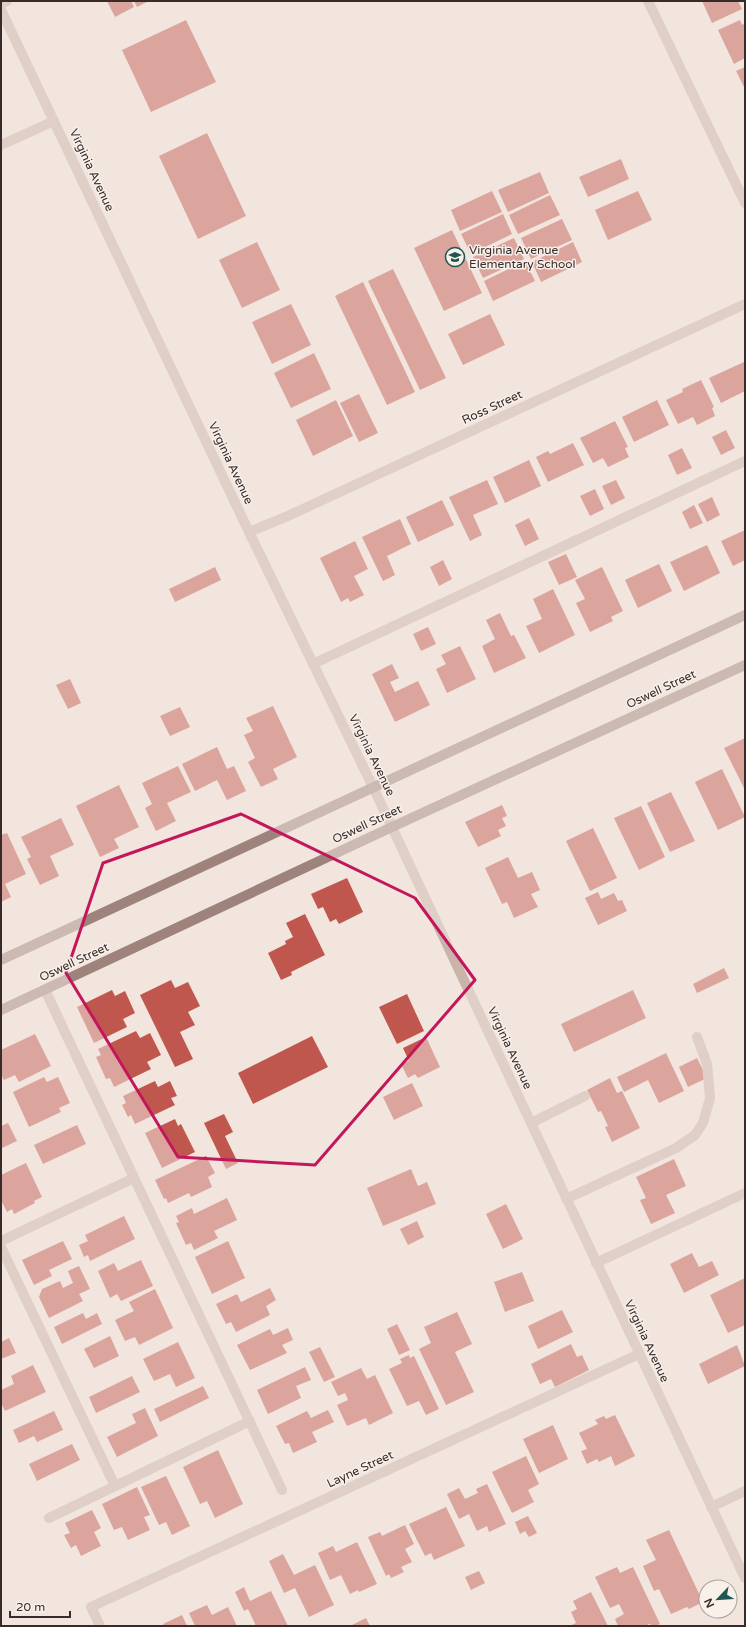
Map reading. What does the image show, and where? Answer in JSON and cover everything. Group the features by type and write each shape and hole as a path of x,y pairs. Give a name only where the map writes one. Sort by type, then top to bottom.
{"main road":[{"path":"1,960 745,615"},
{"name":"Oswell Street","path":"1,1010 392,827 745,665"}],"street":[{"path":"1,4 7,1"},
{"path":"648,1 745,203"},
{"name":"Virginia Avenue","path":"1,10 249,532 392,827 745,1578"},
{"path":"1,145 54,121"},
{"name":"Ross Street","path":"249,532 745,304"},
{"path":"314,664 745,461"},
{"path":"45,990 282,1490"},
{"path":"566,1199 676,1148 695,1135 703,1123 710,1098 707,1064 697,1037"},
{"path":"530,1123 585,1096"},
{"path":"1,1241 134,1178"},
{"path":"596,1263 745,1193"},
{"path":"1,1247 115,1486"},
{"name":"Layne Street","path":"100,1626 91,1607 639,1354"},
{"path":"49,1518 250,1421"},
{"path":"711,1507 745,1491"}],"highlighted area":[{"path":"241,814 415,898 475,980 315,1165 178,1157 66,973 103,863"}],"building":[{"path":"107,1 131,1 134,7 115,17"},
{"path":"134,1 149,1 137,7"},
{"path":"702,1 738,1 742,9 712,23"},
{"path":"186,20 216,82 151,112 122,50"},
{"path":"740,20 742,25 745,23 745,58 734,64 718,30"},
{"path":"745,67 745,89 736,71"},
{"path":"207,133 246,216 198,239 159,156"},
{"path":"621,159 629,179 588,197 579,177"},
{"path":"540,172 549,193 508,212 498,190"},
{"path":"492,191 502,212 460,231 451,210"},
{"path":"638,191 652,220 608,240 595,210"},
{"path":"550,195 560,215 518,234 509,215"},
{"path":"503,214 512,234 471,254 461,234"},
{"path":"562,219 572,240 531,259 521,238"},
{"path":"452,230 482,293 444,311 414,248"},
{"path":"514,238 524,259 483,278 473,257"},
{"path":"257,242 280,290 242,308 219,260"},
{"path":"573,242 582,262 541,282 532,262"},
{"path":"525,261 535,281 493,301 484,281"},
{"path":"393,269 446,378 420,390 368,281"},
{"path":"363,282 415,392 387,405 335,296"},
{"path":"291,304 311,345 272,364 252,322"},
{"path":"490,314 505,345 463,365 448,334"},
{"path":"314,353 331,389 291,408 274,373"},
{"path":"744,362 745,391 721,403 709,378"},
{"path":"701,380 714,407 712,408 715,416 697,425 693,417 678,424 666,400 683,392 682,389"},
{"path":"359,394 378,433 359,442 340,403"},
{"path":"336,400 353,436 313,456 296,420"},
{"path":"657,400 669,425 634,442 622,417"},
{"path":"615,421 628,447 625,448 629,457 608,467 603,458 593,463 580,438"},
{"path":"726,430 735,448 721,455 712,437"},
{"path":"573,443 584,465 548,482 536,457 548,451 550,454"},
{"path":"682,448 692,468 677,475 668,455"},
{"path":"529,460 541,486 505,503 493,477"},
{"path":"487,480 498,504 473,515 482,535 470,541 449,497"},
{"path":"616,480 625,498 611,505 602,486"},
{"path":"595,489 604,509 590,516 580,496"},
{"path":"712,497 720,515 707,522 698,504"},
{"path":"442,500 454,525 418,542 406,517"},
{"path":"694,505 703,523 690,529 682,512"},
{"path":"529,518 539,539 525,546 515,525"},
{"path":"400,519 411,544 387,556 395,575 383,581 362,537"},
{"path":"745,530 745,560 733,566 721,541"},
{"path":"355,541 368,569 354,576 364,595 350,602 348,598 341,602 320,558"},
{"path":"707,545 720,573 684,591 670,562"},
{"path":"566,554 577,577 559,585 548,562"},
{"path":"443,560 452,579 439,586 430,567"},
{"path":"659,564 672,591 638,608 625,580"},
{"path":"215,567 221,580 175,602 169,589"},
{"path":"602,567 623,611 611,617 613,621 590,632 576,603 585,599 575,580"},
{"path":"553,589 575,635 539,653 526,626 542,619 533,599"},
{"path":"500,613 511,636 514,635 526,658 494,673 482,646 495,639 486,620"},
{"path":"428,627 436,644 421,651 413,634"},
{"path":"460,646 476,679 447,693 436,669 446,664 441,655"},
{"path":"392,664 399,678 390,682 395,692 418,681 430,705 395,722 372,674"},
{"path":"70,679 81,703 68,709 56,685"},
{"path":"273,706 297,757 273,769 278,779 261,787 248,762 255,758 244,735 253,731 246,718"},
{"path":"180,707 190,727 170,736 160,716"},
{"path":"745,738 745,790 724,748"},
{"path":"217,747 227,769 234,766 246,791 227,800 217,780 195,791 182,764"},
{"path":"178,766 191,792 167,803 176,821 156,831 145,808 152,804 142,783"},
{"path":"722,769 745,817 718,830 695,782"},
{"path":"119,785 139,827 114,839 119,848 100,857 76,806"},
{"path":"671,792 695,841 670,852 647,803"},
{"path":"502,805 507,816 502,818 506,826 498,830 501,836 478,847 465,822"},
{"path":"641,806 665,857 639,870 614,818"},
{"path":"61,818 74,845 50,856 59,876 40,885 27,859 31,857 21,837"},
{"path":"593,828 617,878 590,891 566,841"},
{"path":"7,833 26,874 5,884 11,897 1,902 1,835"},
{"path":"508,857 518,878 532,872 540,890 531,894 538,907 514,918 507,902 502,904 485,868"},
{"path":"347,878 363,912 339,924 336,919 330,922 323,907 318,909 311,894"},
{"path":"598,892 601,899 614,893 618,901 622,900 627,911 598,925 585,898"},
{"path":"305,914 325,955 291,972 292,975 281,980 268,953 286,944 285,941 293,937 286,923"},
{"path":"724,968 729,978 697,993 693,984"},
{"path":"171,980 175,988 188,982 200,1006 188,1012 195,1025 180,1032 193,1059 175,1067 140,995"},
{"path":"112,990 115,996 125,991 135,1013 123,1019 127,1027 94,1043 77,1007"},
{"path":"633,990 646,1018 574,1052 561,1024"},
{"path":"407,994 424,1031 397,1044 379,1007"},
{"path":"136,1031 140,1038 150,1033 161,1055 147,1062 151,1069 114,1087 110,1078 106,1079 96,1057 101,1055 98,1049"},
{"path":"35,1034 51,1066 19,1082 15,1075 4,1080 1,1075 1,1050"},
{"path":"312,1036 328,1067 253,1104 238,1073"},
{"path":"426,1037 440,1067 418,1078 415,1074 408,1078 401,1064 409,1061 403,1048"},
{"path":"666,1053 684,1091 659,1103 648,1080 624,1092 617,1077"},
{"path":"697,1058 707,1078 688,1087 679,1067"},
{"path":"44,1077 47,1082 58,1077 70,1103 59,1108 61,1112 29,1127 13,1092"},
{"path":"610,1078 617,1093 622,1091 640,1128 612,1142 605,1127 608,1126 601,1111 598,1112 587,1090"},
{"path":"155,1081 158,1087 170,1081 177,1096 171,1098 175,1105 135,1124 131,1115 128,1117 122,1105 126,1103 123,1096"},
{"path":"412,1083 423,1106 394,1120 383,1097"},
{"path":"224,1114 233,1132 225,1136 238,1163 226,1169 204,1123"},
{"path":"175,1119 178,1126 181,1124 195,1152 162,1168 145,1133"},
{"path":"8,1123 17,1141 2,1148 1,1126"},
{"path":"77,1125 86,1144 43,1164 34,1145"},
{"path":"206,1156 215,1173 208,1177 212,1187 191,1197 189,1193 168,1203 166,1198 164,1199 155,1180"},
{"path":"674,1159 686,1186 666,1195 675,1213 651,1224 640,1200 646,1198 636,1177"},
{"path":"26,1163 42,1197 34,1201 35,1203 14,1214 12,1209 7,1212 1,1200 1,1175"},
{"path":"411,1169 418,1186 427,1182 436,1204 383,1226 367,1188"},
{"path":"227,1198 237,1220 214,1231 218,1238 194,1250 191,1243 186,1245 176,1223 179,1222 176,1216 192,1208 194,1214"},
{"path":"506,1204 523,1239 503,1249 486,1214"},
{"path":"124,1216 135,1239 90,1261 88,1255 84,1257 79,1245 88,1241 85,1235"},
{"path":"417,1221 424,1237 408,1245 400,1229"},
{"path":"63,1241 72,1259 49,1270 52,1276 34,1285 22,1260"},
{"path":"228,1241 245,1278 212,1294 195,1257"},
{"path":"692,1253 699,1267 712,1261 719,1275 684,1293 670,1264"},
{"path":"141,1260 153,1286 121,1301 117,1294 110,1298 98,1271 114,1263 118,1271"},
{"path":"79,1266 90,1289 79,1294 83,1301 49,1318 39,1297 42,1289 60,1281 63,1288 73,1283 68,1271"},
{"path":"522,1272 534,1301 505,1312 494,1282"},
{"path":"745,1278 745,1325 728,1333 710,1295"},
{"path":"270,1288 276,1300 266,1306 270,1315 236,1332 231,1322 226,1324 216,1304 237,1294 241,1302"},
{"path":"155,1289 173,1328 139,1345 135,1337 125,1341 115,1320 134,1311 129,1302"},
{"path":"562,1310 573,1332 538,1349 528,1326"},
{"path":"457,1312 472,1344 455,1352 474,1392 446,1405 419,1349 431,1343 424,1327"},
{"path":"83,1313 86,1319 97,1313 102,1324 62,1344 54,1327"},
{"path":"397,1324 410,1350 399,1355 387,1329"},
{"path":"288,1328 293,1340 282,1345 287,1353 250,1370 237,1345 270,1329 273,1335"},
{"path":"110,1336 119,1356 94,1368 84,1349"},
{"path":"9,1338 16,1353 1,1359 1,1342"},
{"path":"178,1342 195,1378 176,1387 170,1374 154,1381 143,1359"},
{"path":"571,1344 577,1357 582,1355 589,1370 555,1387 551,1379 540,1384 531,1364"},
{"path":"737,1345 745,1366 708,1384 699,1364"},
{"path":"320,1347 335,1377 324,1382 309,1352"},
{"path":"409,1355 410,1358 414,1356 439,1409 426,1415 419,1401 407,1406 389,1369 402,1363 400,1359"},
{"path":"33,1365 46,1392 5,1411 1,1403 1,1390 14,1384 11,1376"},
{"path":"305,1367 311,1380 296,1386 301,1398 268,1414 257,1390"},
{"path":"361,1368 367,1379 375,1375 393,1413 369,1425 366,1418 347,1426 337,1405 348,1400 345,1393 338,1396 331,1382"},
{"path":"132,1376 140,1392 96,1413 89,1397"},
{"path":"203,1386 209,1398 160,1422 154,1409"},
{"path":"145,1408 158,1436 117,1457 107,1437 136,1423 132,1414"},
{"path":"328,1410 334,1422 312,1432 317,1442 293,1453 289,1443 285,1444 276,1426 307,1411 311,1418"},
{"path":"54,1411 63,1430 37,1442 34,1436 19,1443 13,1430"},
{"path":"615,1415 635,1456 615,1466 611,1456 599,1462 597,1459 587,1464 581,1451 587,1449 579,1433 598,1424 595,1420 604,1416 606,1419"},
{"path":"553,1425 568,1459 539,1473 523,1439"},
{"path":"72,1444 80,1460 37,1481 29,1464"},
{"path":"218,1450 243,1504 215,1518 207,1501 200,1504 183,1467"},
{"path":"526,1456 539,1484 528,1490 534,1502 512,1513 492,1472"},
{"path":"166,1476 190,1526 172,1535 166,1522 159,1525 141,1487"},
{"path":"487,1484 506,1524 489,1532 487,1526 477,1531 469,1514 459,1519 447,1494 459,1488 465,1499 478,1493 476,1489"},
{"path":"137,1487 150,1515 144,1517 150,1530 128,1540 122,1527 114,1530 102,1504"},
{"path":"446,1507 465,1546 434,1560 431,1553 425,1556 409,1524"},
{"path":"92,1510 101,1528 94,1532 101,1546 81,1556 76,1545 71,1548 64,1535 70,1533 65,1523"},
{"path":"528,1516 537,1533 529,1537 525,1531 520,1534 515,1522"},
{"path":"405,1525 414,1544 405,1549 412,1562 401,1567 404,1572 391,1578 389,1574 386,1576 368,1537 380,1532 382,1536"},
{"path":"669,1530 698,1591 698,1604 689,1609 687,1607 671,1614 659,1589 654,1591 643,1566 656,1560 646,1540"},
{"path":"357,1542 377,1584 359,1592 358,1590 350,1594 341,1575 330,1580 318,1553 333,1546 336,1552"},
{"path":"283,1554 294,1575 315,1565 334,1605 309,1617 295,1588 284,1593 269,1561"},
{"path":"617,1567 620,1573 633,1567 660,1624 655,1626 649,1624 646,1626 618,1626 615,1619 624,1614 619,1604 610,1608 595,1577"},
{"path":"479,1571 485,1583 471,1590 465,1577"},
{"path":"244,1587 250,1601 271,1591 288,1626 256,1626 248,1609 244,1611 235,1592"},
{"path":"591,1592 608,1626 569,1626 576,1623 571,1612 577,1609 573,1601"},
{"path":"207,1605 212,1615 228,1607 237,1626 195,1626 189,1613"},
{"path":"182,1615 187,1626 164,1626 163,1624"},
{"path":"366,1618 370,1626 352,1626 352,1625"}],"place":[{"name":"Virginia Avenue Elementary School","path":"455,257"}]}
